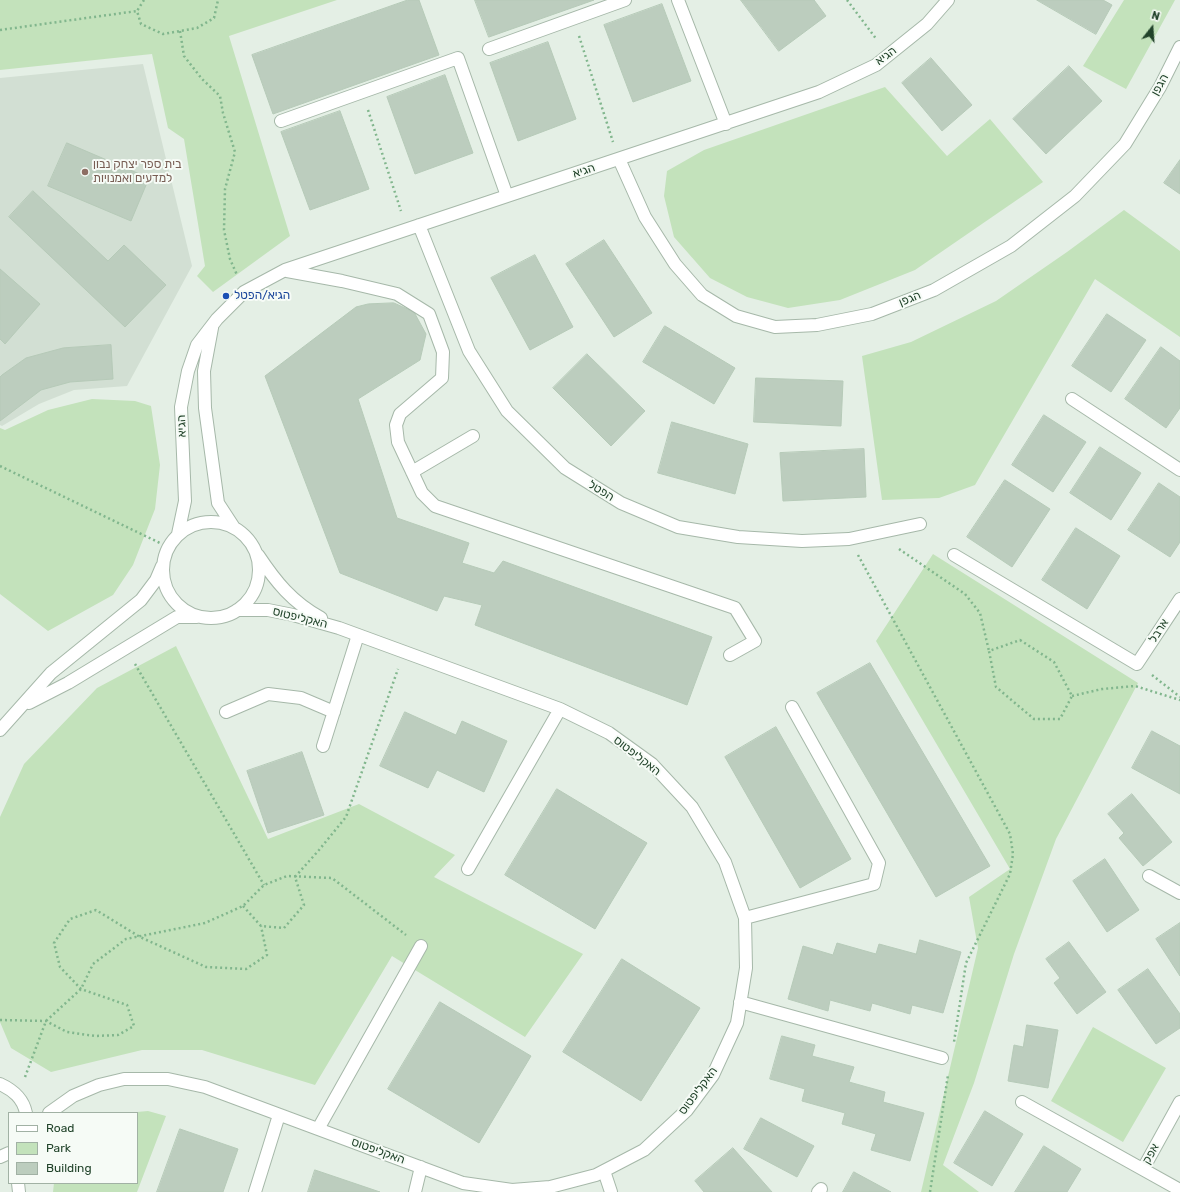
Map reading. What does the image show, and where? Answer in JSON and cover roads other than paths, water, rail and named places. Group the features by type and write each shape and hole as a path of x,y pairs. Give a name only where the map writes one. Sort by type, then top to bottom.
{"street":[{"path":"489,49 625,0"},
{"path":"678,0 726,124"},
{"name":"הגיא","path":"178,534 185,501 181,407 188,371 197,345 212,324 244,292 285,270 819,92 876,65 926,24 948,0"},
{"name":"הגפן","path":"619,159 646,217 675,264 702,295 736,316 775,327 817,325 872,314 934,290 1011,246 1075,196 1125,144 1160,87 1180,47"},
{"path":"281,121 458,58 507,196"},
{"name":"הפטל","path":"419,225 469,351 507,411 565,468 621,503 678,527 738,537 802,541 849,539 920,524"},
{"path":"285,270 397,294 429,314 444,352 442,378 400,414 396,425 398,442 422,493 435,506 735,608 755,641 730,655"},
{"name":"הגיא","path":"212,324 204,371 205,408 218,503 233,526"},
{"path":"1072,399 1180,470"},
{"path":"412,472 473,436"},
{"path":"0,730 24,705 51,673 141,600 156,580 168,547 178,534 190,526 204,522 219,522 233,526 246,537 255,550 259,563 258,577 255,589 248,601 238,610 214,618 188,612 176,603 168,591 163,578 163,563"},
{"name":"האקליפטוס","path":"255,550 277,584 308,611 339,628"},
{"name":"ארבל","path":"954,555 1137,664 1180,599"},
{"name":"האקליפטוס","path":"50,1112 73,1096 99,1085 124,1079 168,1079 205,1087 463,1183 512,1190 550,1187 596,1175 644,1150 687,1110 714,1075 737,1022 746,968 745,918 725,862 692,807 652,764 608,733 560,709 339,628 294,614 268,610 238,610"},
{"path":"24,705 68,683 177,617 201,616"},
{"path":"323,746 358,636"},
{"path":"226,712 268,694 301,698 334,712"},
{"path":"745,918 874,884 879,863 792,707"},
{"path":"468,869 560,709"},
{"path":"1149,876 1180,893"},
{"path":"318,1129 421,946"},
{"path":"740,1002 942,1058"},
{"path":"0,1084 9,1088 18,1096 25,1107 26,1112"},
{"path":"1022,1102 1143,1169"},
{"name":"אפק","path":"1180,1102 1143,1169 1180,1190"},
{"path":"255,1192 279,1115"},
{"path":"415,1192 421,1167"},
{"path":"604,1171 611,1192"}],"place":[{"name":"בית ספר יצחק נבון למדעים ואמנויות","path":"85,172"},
{"name":"הגיא/הפטל","path":"226,296"}]}
